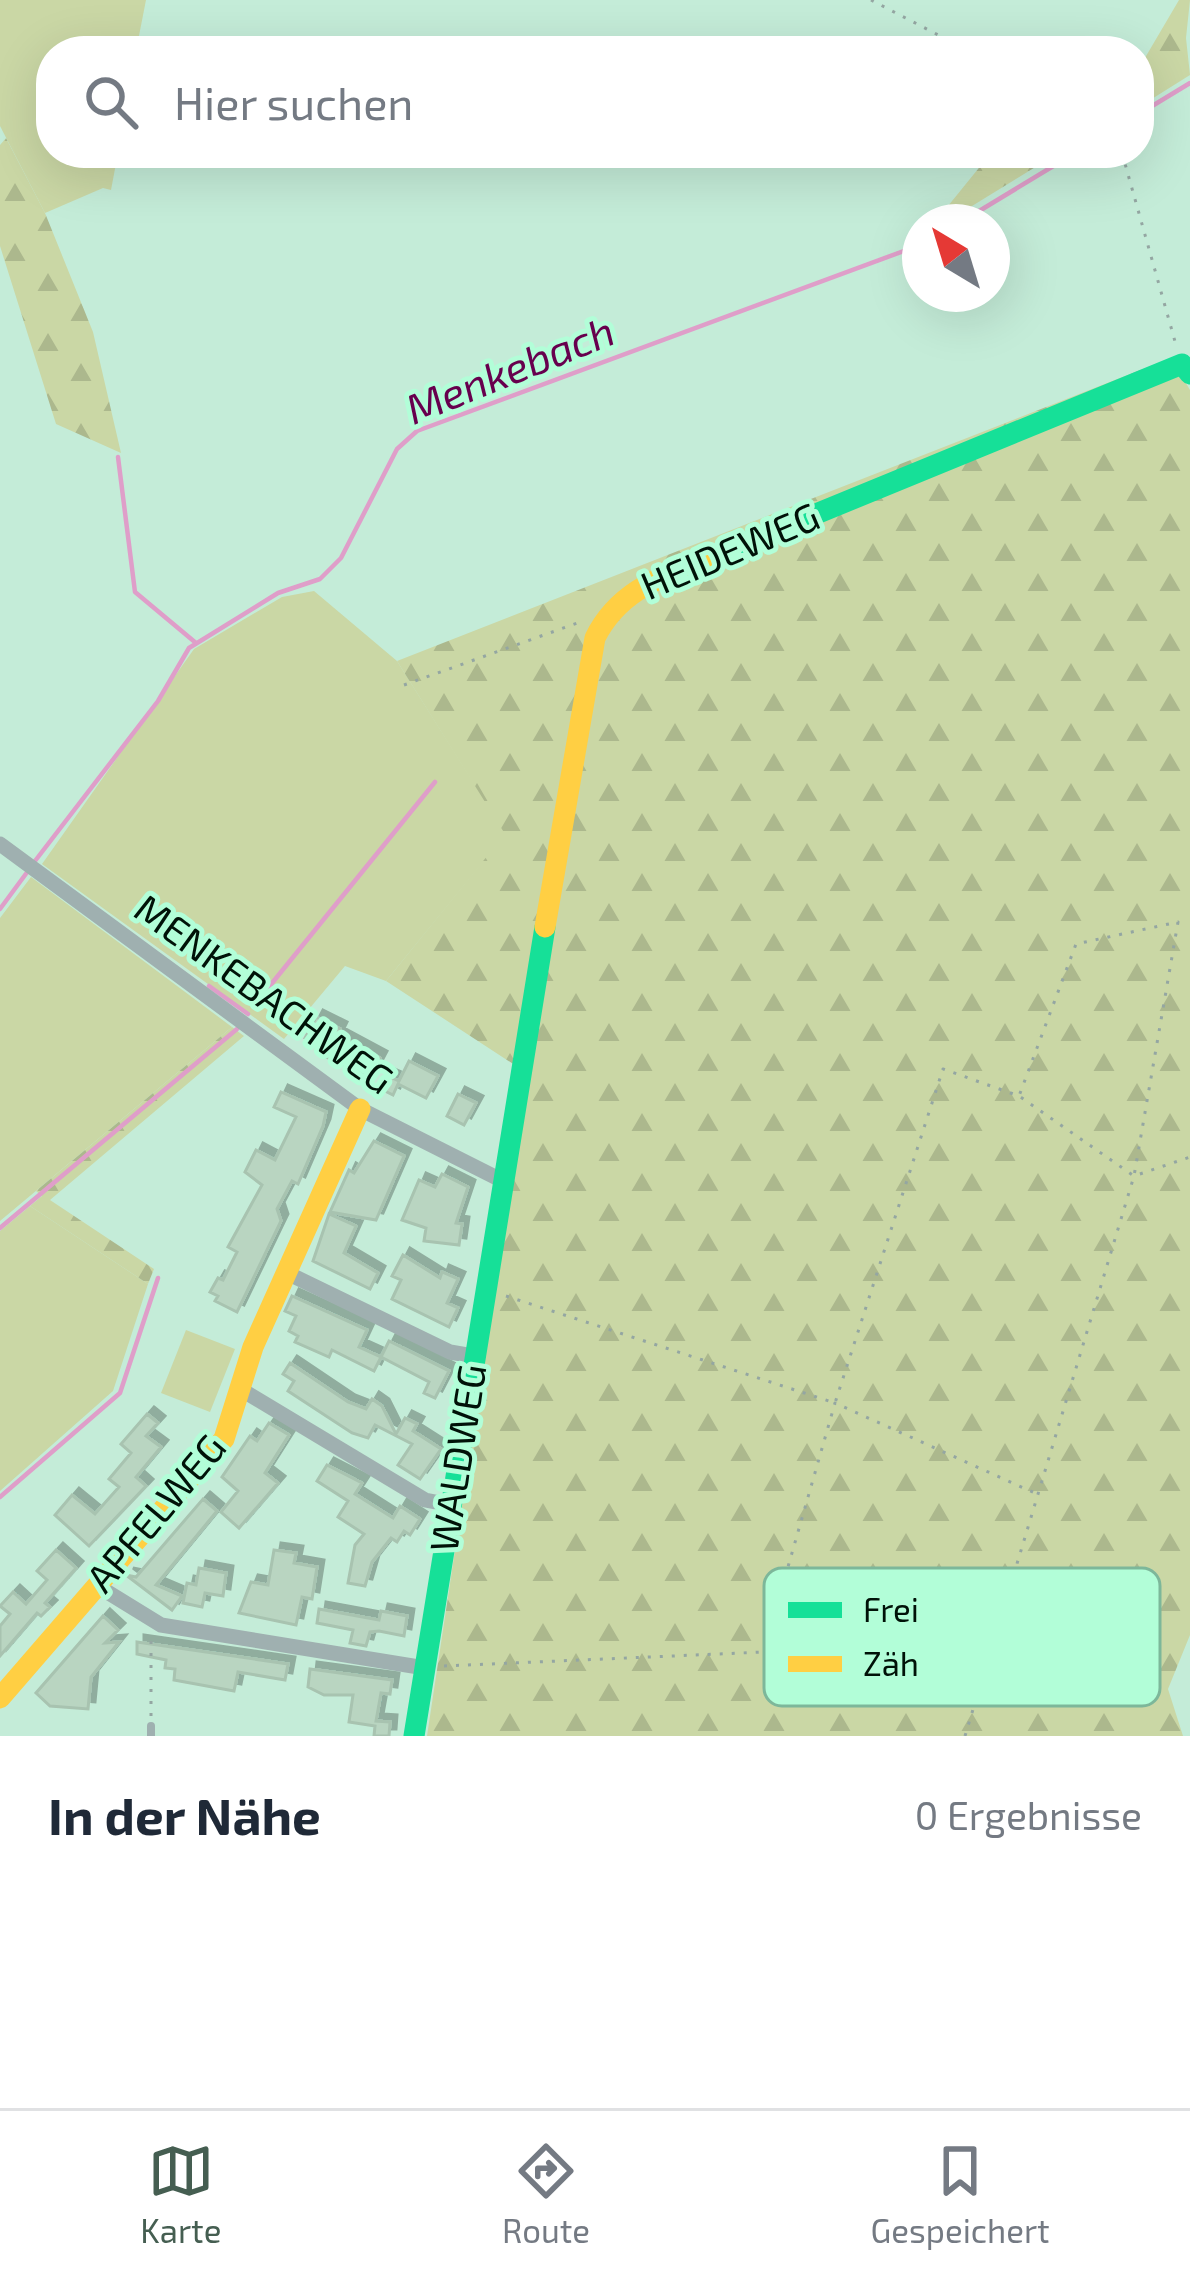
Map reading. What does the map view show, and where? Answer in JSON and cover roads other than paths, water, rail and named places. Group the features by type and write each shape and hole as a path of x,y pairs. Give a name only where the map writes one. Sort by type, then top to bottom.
{"street":[{"name":"HEIDEWEG","path":"501,1180 590,648 602,620 622,597 643,585 1186,369"},
{"name":"MENKEBACHWEG","path":"0,844 361,1108 501,1180"},
{"name":"APFELWEG","path":"0,1698 224,1438 253,1347 361,1108"},
{"name":"WALDWEG","path":"415,1736 501,1180"},
{"path":"287,1273 451,1352 473,1356"},
{"path":"242,1390 425,1500 451,1505"},
{"path":"96,1586 151,1622 425,1668"}],"waterway":[{"name":"Menkebach","path":"1154,105 1190,83"},
{"name":"Menkebach","path":"991,204 1050,168"},
{"name":"Menkebach","path":"35,861 158,701 189,648 278,593 320,579 341,558 397,449 417,431 902,252"},
{"name":"Menkebach","path":"118,457 135,592 196,643"},
{"path":"264,993 435,782"},
{"name":"Menkebach","path":"0,909 28,871"},
{"path":"209,986 248,1014"},
{"path":"0,1228 237,1029"},
{"path":"0,1497 120,1393 158,1278"}]}
